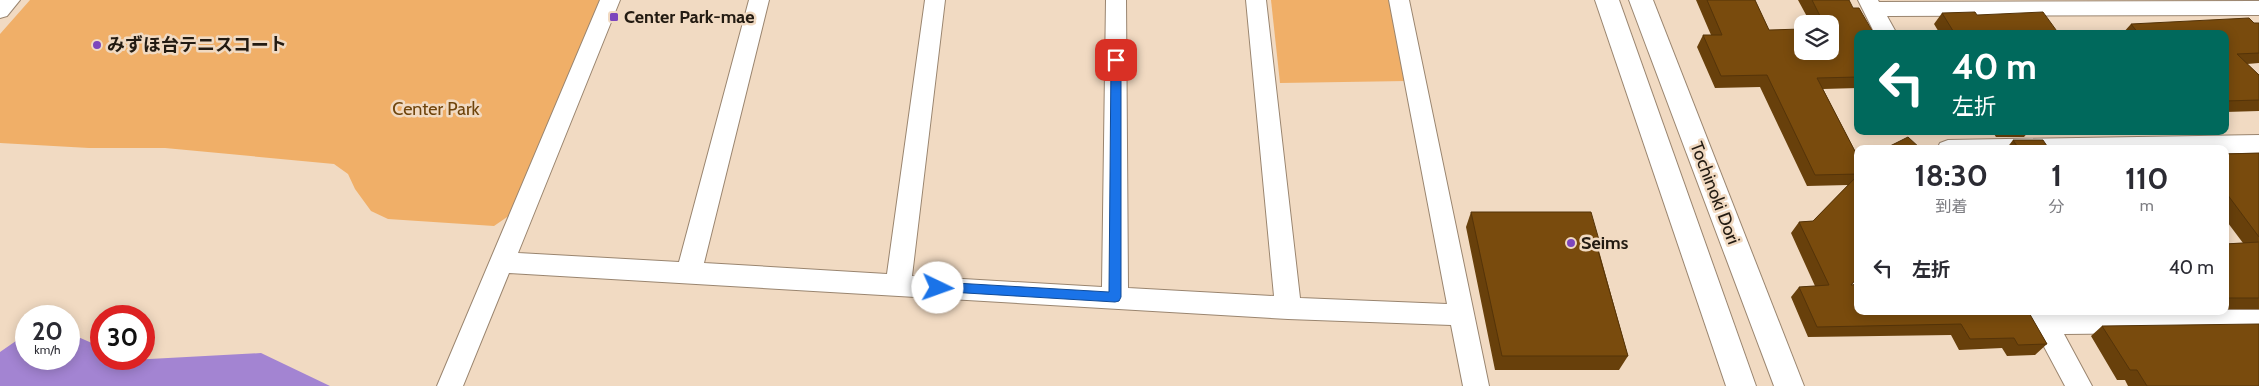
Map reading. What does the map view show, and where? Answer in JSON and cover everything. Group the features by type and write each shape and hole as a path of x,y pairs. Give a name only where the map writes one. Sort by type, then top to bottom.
{"street":[{"path":"0,11 10,0"},
{"path":"450,386 610,0"},
{"path":"689,272 759,0"},
{"path":"898,285 936,0"},
{"path":"1115,297 1116,0"},
{"path":"1256,0 1288,308"},
{"path":"1399,0 1476,386"},
{"path":"1607,0 1741,386"},
{"name":"Tochinoki Dori","path":"1641,0 1788,386"},
{"path":"1884,30 1870,5 2259,8"},
{"path":"2197,145 2259,144"},
{"path":"502,262 1288,308 1461,315"},
{"path":"2079,386 2041,317 2259,320"}],"green space":[{"name":"Center Park","path":"30,0 600,0 510,215 494,226 388,219 371,211 355,189 348,174 334,164 165,148 89,148 0,143 0,34"},
{"path":"1271,0 1391,0 1407,81 1280,83"}],"shaded area":[{"path":"80,338 90,342 90,370 155,370 155,359 261,353 330,386 0,386 0,352 15,342 15,370 80,370"}],"building":[{"path":"1707,0 1755,0 1769,30 1794,29 1794,60 1839,60 1839,15 1820,15 1812,0 1849,0 1853,8 1859,8 1872,30 1854,30 1854,77 1817,78 1854,149 1854,174 1815,175 1767,75 1721,76 1703,35 1722,35"},
{"path":"1975,12 1977,15 2043,12 2056,30 1953,30 1942,13"},
{"path":"2249,18 2254,23 2259,23 2259,53 2237,54 2259,75 2259,100 2229,101 2229,30 2136,30 2131,24"},
{"path":"1908,137 1917,145 1892,145"},
{"path":"2013,140 2043,140 2046,145 2016,145"},
{"path":"2259,153 2259,237 2229,197 2229,154"},
{"path":"1854,179 1854,282 1851,285 1854,285 1854,315 2030,315 2047,344 2018,345 2014,338 1970,339 1961,324 1817,327 1799,287 1829,285 1799,222 1813,221"},
{"path":"1471,212 1591,212 1601,247 1597,247 1628,356 1502,356"},
{"path":"2259,242 2259,298 2229,298 2229,244"},
{"path":"2259,324 2259,386 2147,386 2137,370 2130,370 2102,326"}],"place":[{"name":"Center Park-mae","path":"614,17"},
{"name":"みずほ台テニスコート","path":"97,45"},
{"name":"Seims","path":"1571,243"}],"route":[{"path":"938,288 1115,297 1116,60"}]}
